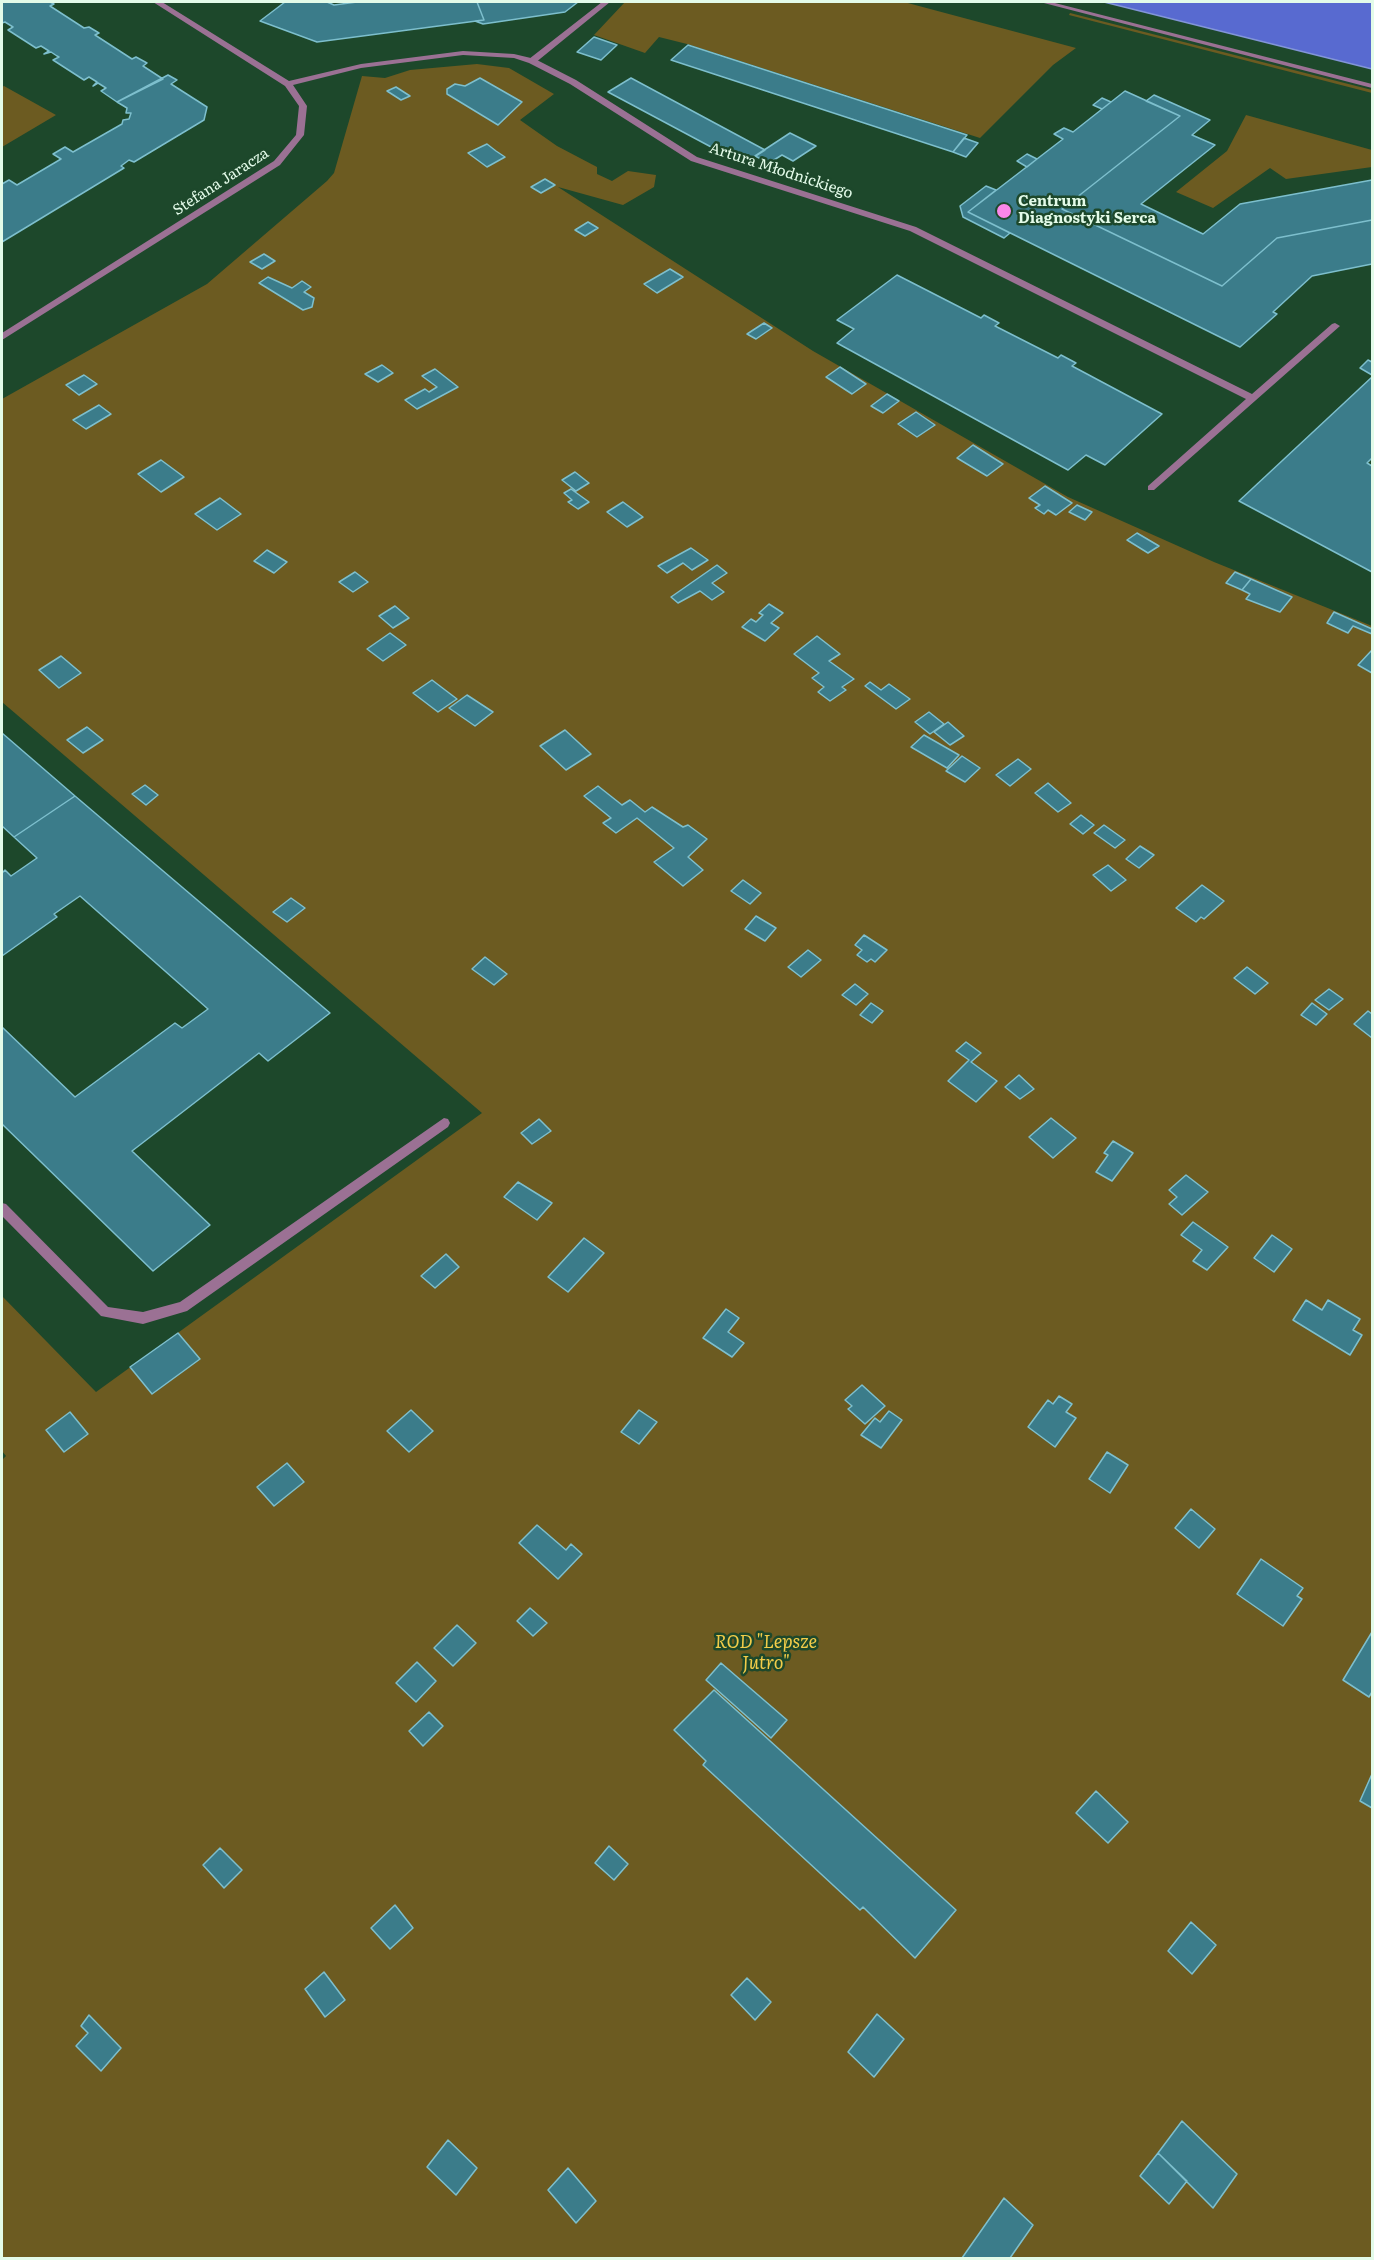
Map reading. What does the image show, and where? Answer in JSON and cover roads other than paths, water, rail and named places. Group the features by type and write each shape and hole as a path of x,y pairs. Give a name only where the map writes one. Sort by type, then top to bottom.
{"street":[{"name":"Stefana Jaracza","path":"2,337 277,164 295,144 303,126 303,106 288,84 157,2"},
{"path":"532,61 606,2"},
{"path":"1044,2 1372,86"},
{"name":"Artura Młodnickiego","path":"288,84 361,66 463,53 514,56 532,61 573,82 694,159 914,229 1253,399"},
{"path":"1151,488 1335,326"},
{"path":"2,1208 105,1312 143,1318 183,1307 444,1123"}],"water":[{"path":"1104,2 1372,2 1372,69"}],"place":[{"name":"Centrum Diagnostyki Serca","path":"1004,211"}],"park label":[{"name":"ROD \"Lepsze Jutro\"","path":"766,1653"}]}
